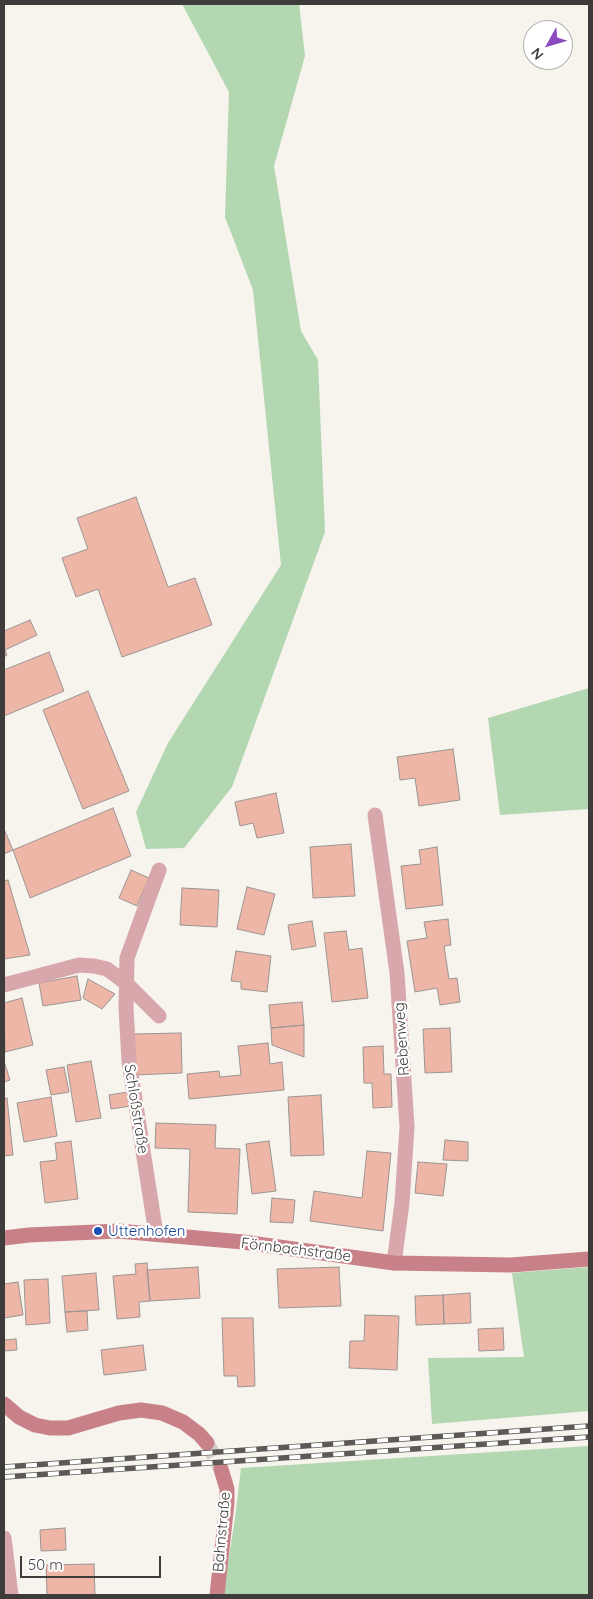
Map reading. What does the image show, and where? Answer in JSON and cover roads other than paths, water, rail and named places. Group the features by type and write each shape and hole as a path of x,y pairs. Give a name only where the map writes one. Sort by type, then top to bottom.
{"street":[{"name":"Rebenweg","path":"375,815 397,973 407,1127 402,1202 394,1263"},
{"name":"Schloßstraße","path":"156,1234 129,1061 126,983 127,958 159,870"},
{"path":"4,985 79,965 107,969 126,983 160,1016"},
{"name":"Förnbachstraße","path":"4,1238 30,1234 98,1231 156,1234 243,1242 394,1263 511,1265 589,1259"},
{"path":"4,1404 19,1417 35,1425 50,1428 68,1428 141,1410 162,1413 183,1422 199,1434 207,1443"},
{"name":"Bahnstraße","path":"216,1595 227,1503 227,1489 222,1469"},
{"path":"4,1538 11,1595"}],"tunnel":[{"path":"207,1443 221,1469"}],"railway":[{"path":"4,1467 589,1426"},
{"path":"4,1477 589,1437"}],"place":[{"name":"Uttenhofen","path":"98,1231"}]}
